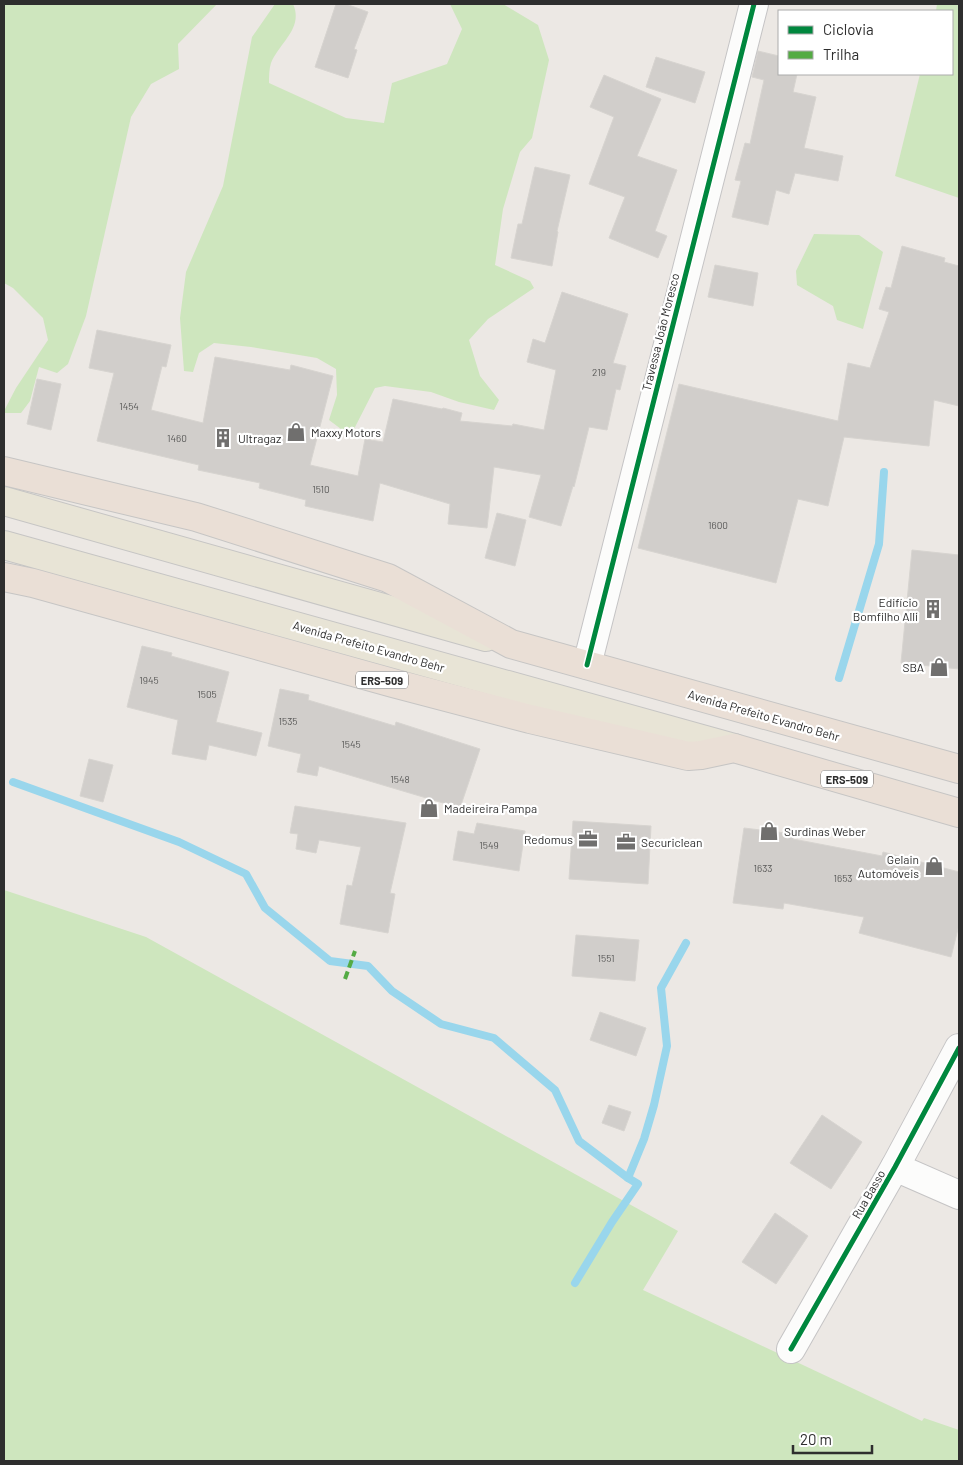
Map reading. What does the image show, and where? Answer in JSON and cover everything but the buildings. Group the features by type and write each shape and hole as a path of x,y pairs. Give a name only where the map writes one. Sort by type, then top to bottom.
{"highway":[{"name":"Avenida Prefeito Evandro Behr","path":"4,471 196,518 388,578 511,644 959,769"},
{"name":"Avenida Prefeito Evandro Behr","path":"4,577 33,583 530,719 688,756 734,748 959,812"}],"main road":[{"name":"Avenida Prefeito Evandro Behr","path":"4,501 511,644"},
{"name":"Avenida Prefeito Evandro Behr","path":"4,545 734,748"}],"street":[{"name":"Travessa João Moresco","path":"587,665 754,4"},
{"name":"Rua Basso","path":"791,1349 895,1167 959,1048"},
{"path":"895,1167 959,1195"}],"green space":[{"path":"4,4 217,4 178,44 179,69 151,84 131,117 86,316 68,364 57,373 39,367 30,401 21,413 4,413 4,411 16,388 48,340 43,318 13,288 4,283"},
{"path":"275,4 293,4 296,13 293,28 271,63 269,83 346,118 384,123 392,83 447,64 462,29 450,4 503,4 538,25 549,60 532,138 520,152 503,209 495,265 530,281 534,288 488,319 469,340 480,376 499,400 494,410 459,402 431,392 385,386 375,388 353,431 341,429 329,420 337,395 336,369 317,358 214,343 199,353 193,372 184,371 180,318 186,272 223,186 252,37"},
{"path":"937,4 959,4 959,198 895,176 920,75 953,75 953,10 936,10"},
{"path":"814,234 859,235 883,252 863,329 837,320 833,306 797,285 796,271"},
{"path":"4,890 146,937 678,1231 643,1290 922,1421 924,1418 959,1430 959,1461 4,1461"}],"waterway":[{"path":"839,678 879,544 884,472"},
{"path":"13,782 179,842 246,874 265,908 330,961 368,966 392,991 441,1024 494,1038 555,1090 579,1141 638,1184 612,1222 575,1283"},
{"path":"628,1178 644,1139 654,1105 667,1046 661,988 686,943"}],"marked path":[{"path":"345,979 355,951"}],"cycle path":[{"path":"587,665 754,4"},
{"path":"791,1349 895,1167 959,1048"}],"place":[{"name":"Maxxy Motors","path":"296,432"},
{"name":"Ultragaz","path":"223,438"},
{"name":"Edifício Bomfilho Alli","path":"933,609"},
{"name":"SBA","path":"939,667"},
{"name":"Madeireira Pampa","path":"429,808"},
{"name":"Surdinas Weber","path":"769,831"},
{"name":"Redomus","path":"588,839"},
{"name":"Securiclean","path":"626,842"},
{"name":"Gelain Automóveis","path":"934,866"}]}
